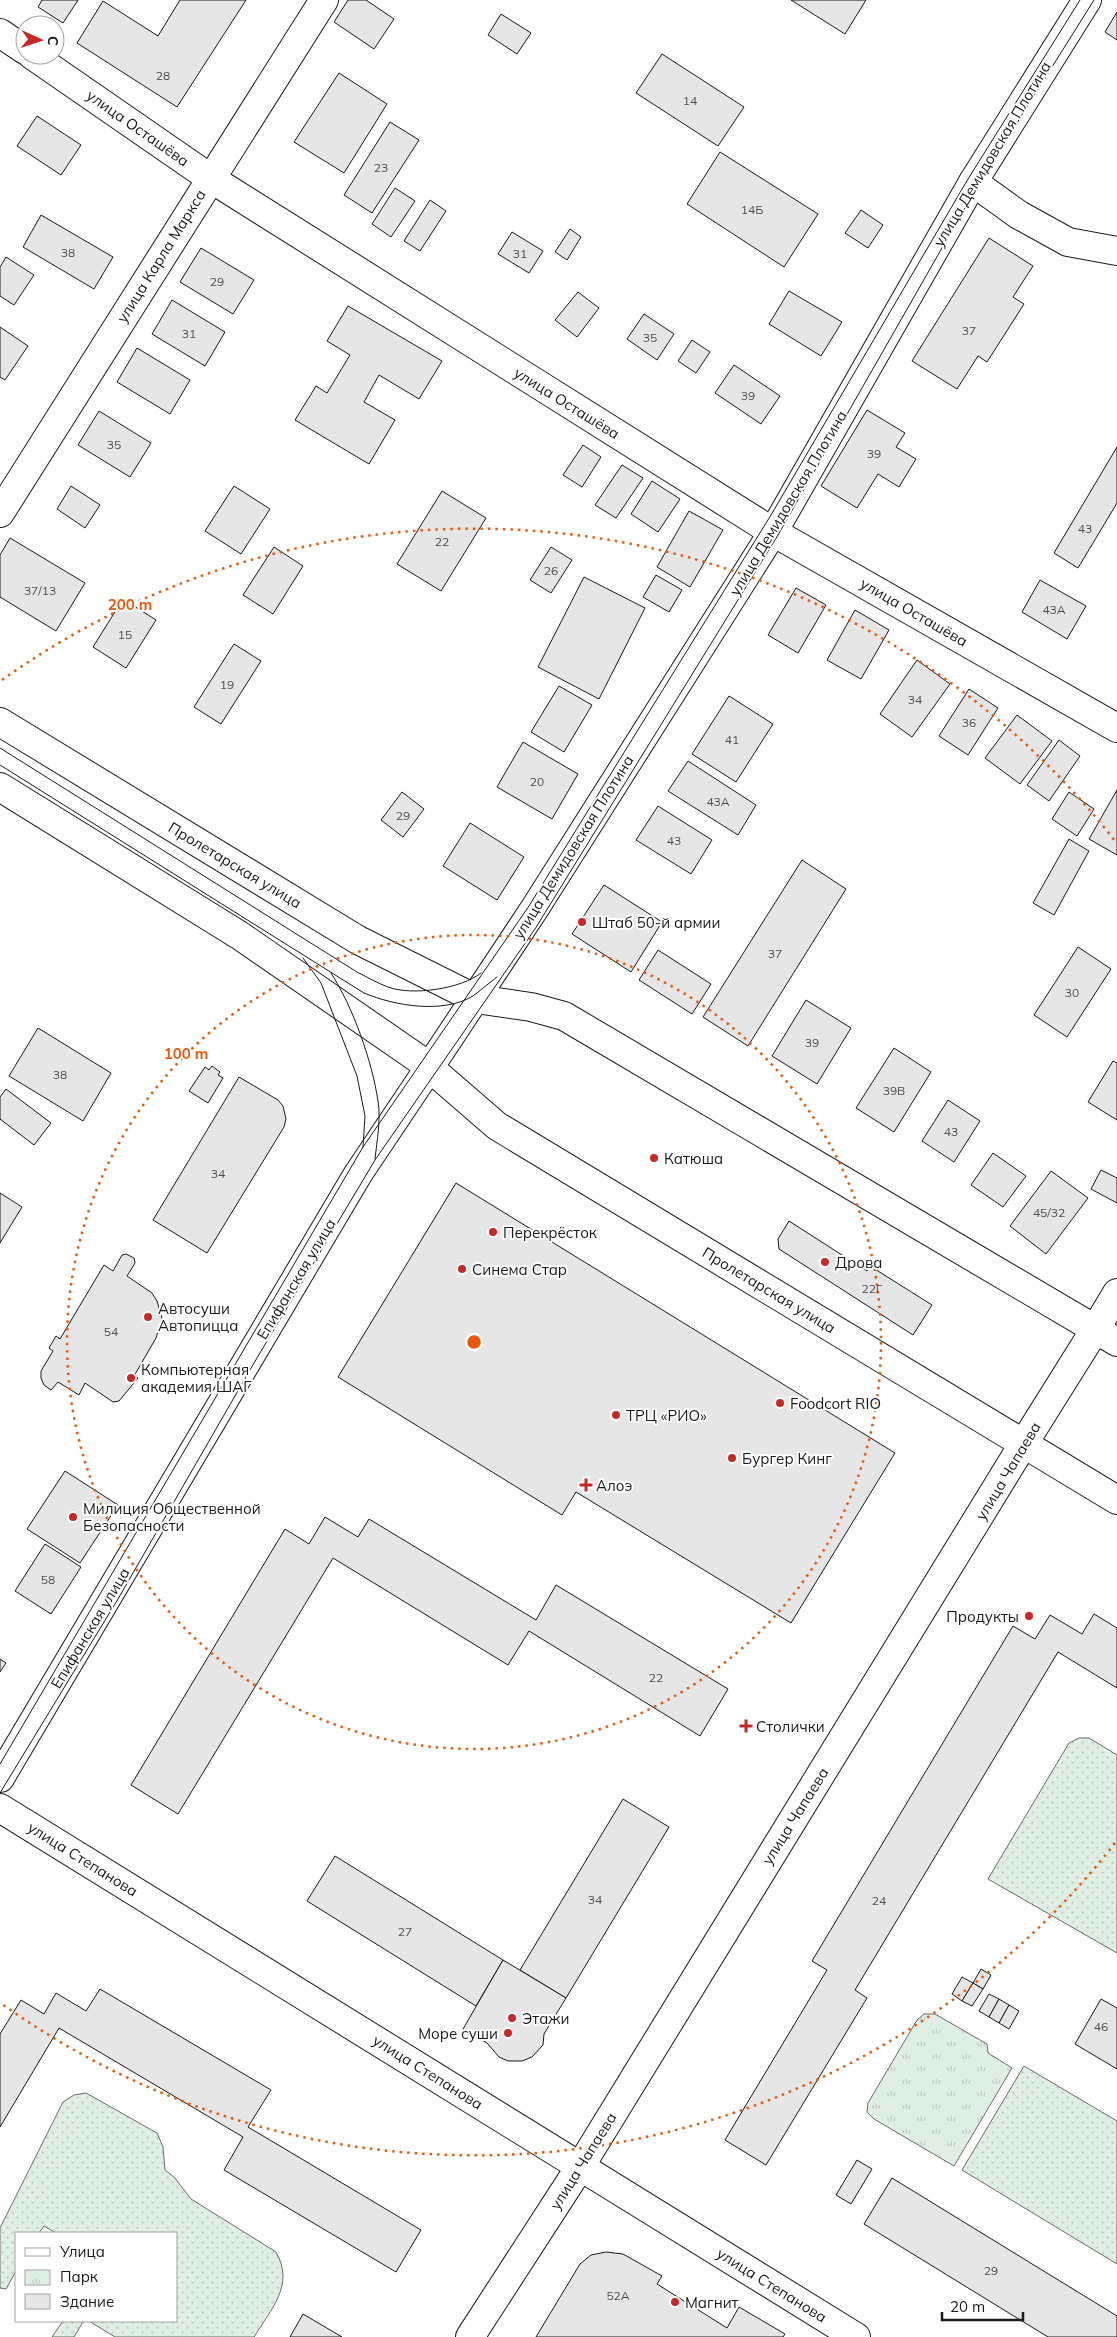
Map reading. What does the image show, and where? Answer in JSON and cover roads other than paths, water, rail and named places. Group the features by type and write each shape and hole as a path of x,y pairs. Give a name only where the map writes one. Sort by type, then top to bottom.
{"street":[{"name":"улица Карла Маркса","path":"0,513 324,0"},
{"name":"улица Демидовская Плотина","path":"476,998 773,532 973,182 1087,0"},
{"path":"0,33 15,43"},
{"name":"улица Осташёва","path":"46,65 210,178 773,532 1117,728"},
{"path":"973,182 1020,215 1068,242 1112,247"},
{"name":"Пролетарская улица","path":"0,722 358,940 476,998 531,1007 564,1016 1106,1335"},
{"name":"Пролетарская улица","path":"0,787 239,935 430,1068 497,1126 1117,1500"},
{"path":"430,1068 476,998"},
{"name":"Епифанская улица","path":"0,1778 358,1174 430,1068"},
{"name":"улица Чапаева","path":"470,2337 580,2167 1024,1444 1106,1335 1117,1293"},
{"name":"улица Степанова","path":"0,1808 856,2337"}],"tram line":[{"path":"0,1764 363,1147 529,906 771,515 968,179 1080,0"},
{"path":"0,1793 118,1599 254,1363 375,1160 535,929 778,535 978,185 1094,0"},
{"path":"0,748 357,972 380,984 398,990 423,991 449,987 472,979 481,973"},
{"path":"0,765 364,993 376,998 404,1004 419,1006 448,1005 461,1002 473,996 497,977"},
{"path":"303,958 321,983 357,1076 365,1116 363,1147"},
{"path":"331,973 347,1002 361,1035 375,1085 379,1115 375,1159"}],"place":[{"name":"Штаб 50-й армии","path":"582,922"},
{"name":"Катюша","path":"654,1158"},
{"name":"Перекрёсток","path":"493,1232"},
{"name":"Дрова","path":"825,1262"},
{"name":"Синема Стар","path":"462,1269"},
{"name":"Автосуши Автопицца","path":"148,1317"},
{"name":"Компьютерная академия ШАГ","path":"131,1378"},
{"name":"Foodcort RIO","path":"780,1403"},
{"name":"ТРЦ «РИО»","path":"616,1415"},
{"name":"Бургер Кинг","path":"732,1458"},
{"name":"Алоэ","path":"586,1485"},
{"name":"Милиция Общественной Безопасности","path":"73,1517"},
{"name":"Продукты","path":"1029,1616"},
{"name":"Столички","path":"746,1726"},
{"name":"Этажи","path":"512,2018"},
{"name":"Море суши","path":"508,2033"},
{"name":"Магнит","path":"675,2302"}]}
